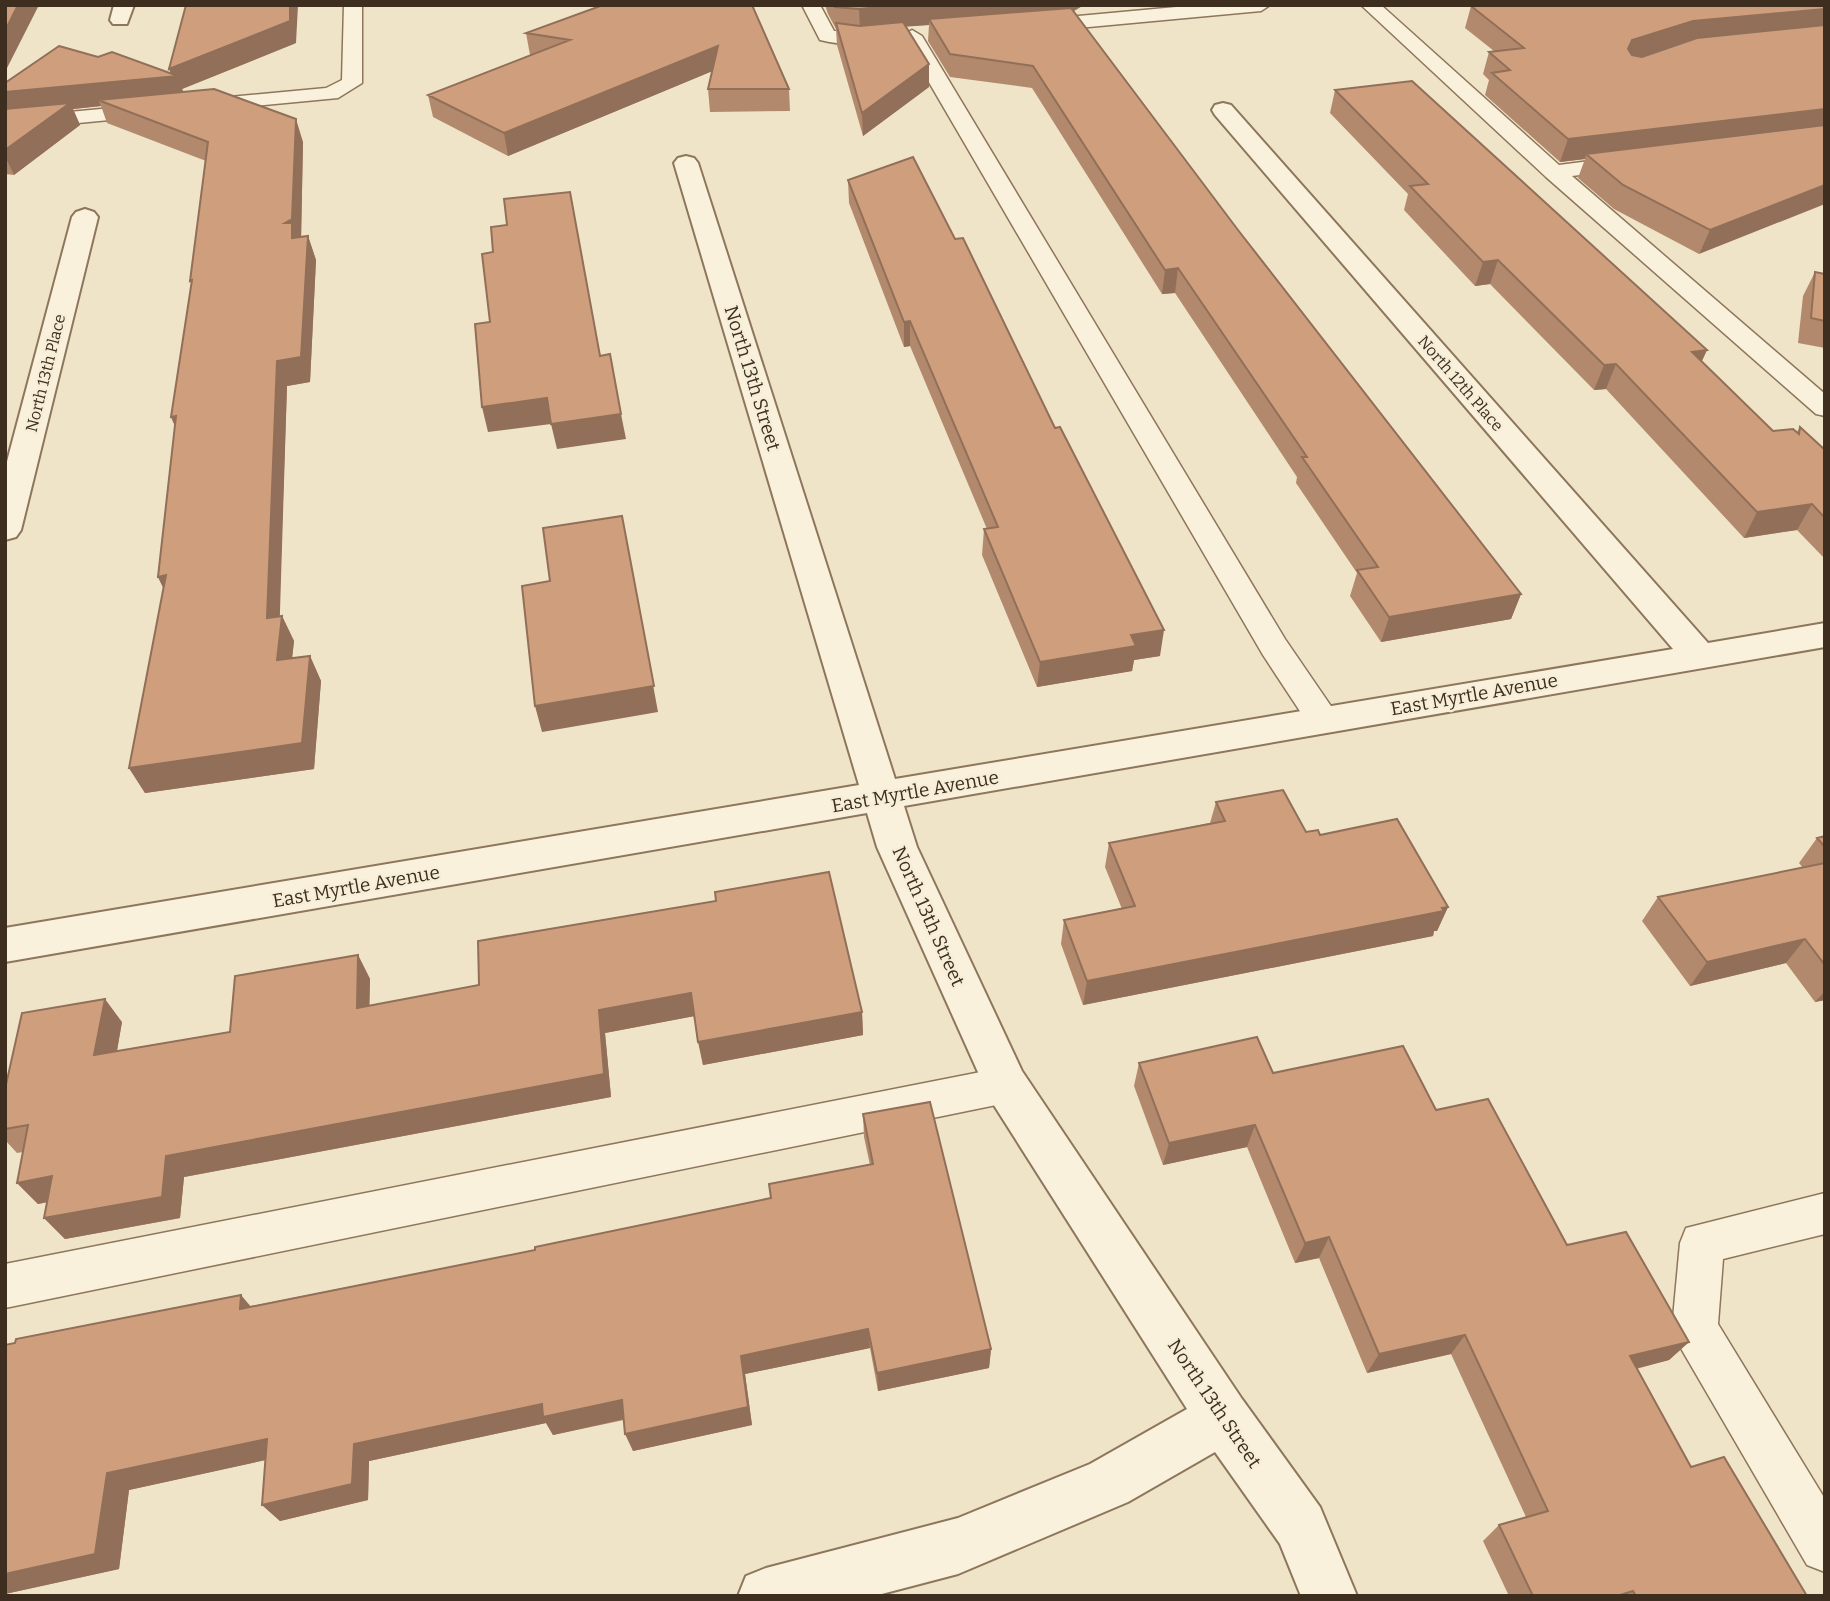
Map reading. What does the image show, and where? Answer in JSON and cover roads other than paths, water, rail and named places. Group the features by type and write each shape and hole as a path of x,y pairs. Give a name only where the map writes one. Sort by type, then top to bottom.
{"street":[{"name":"North 12th Place","path":"1223,110 1700,656"},
{"name":"North 13th Street","path":"686,163 897,847 1006,1085 1223,1418 1301,1525 1329,1596"},
{"name":"North 13th Place","path":"5,530 85,217"},
{"name":"East Myrtle Avenue","path":"5,945 1825,635"},
{"path":"766,1596 958,1546 1109,1483 1223,1418"}],"lane":[{"path":"5,124 331,94 352,83 353,5"},
{"path":"811,5 827,36 860,39 919,35 1274,648 1323,720"},
{"path":"1023,27 1261,5"},
{"path":"1370,5 1554,172 1825,408"},
{"path":"1554,172 1649,160"},
{"path":"5,1286 1006,1085"},
{"path":"1825,1213 1702,1243 1695,1329 1825,1547"}]}
